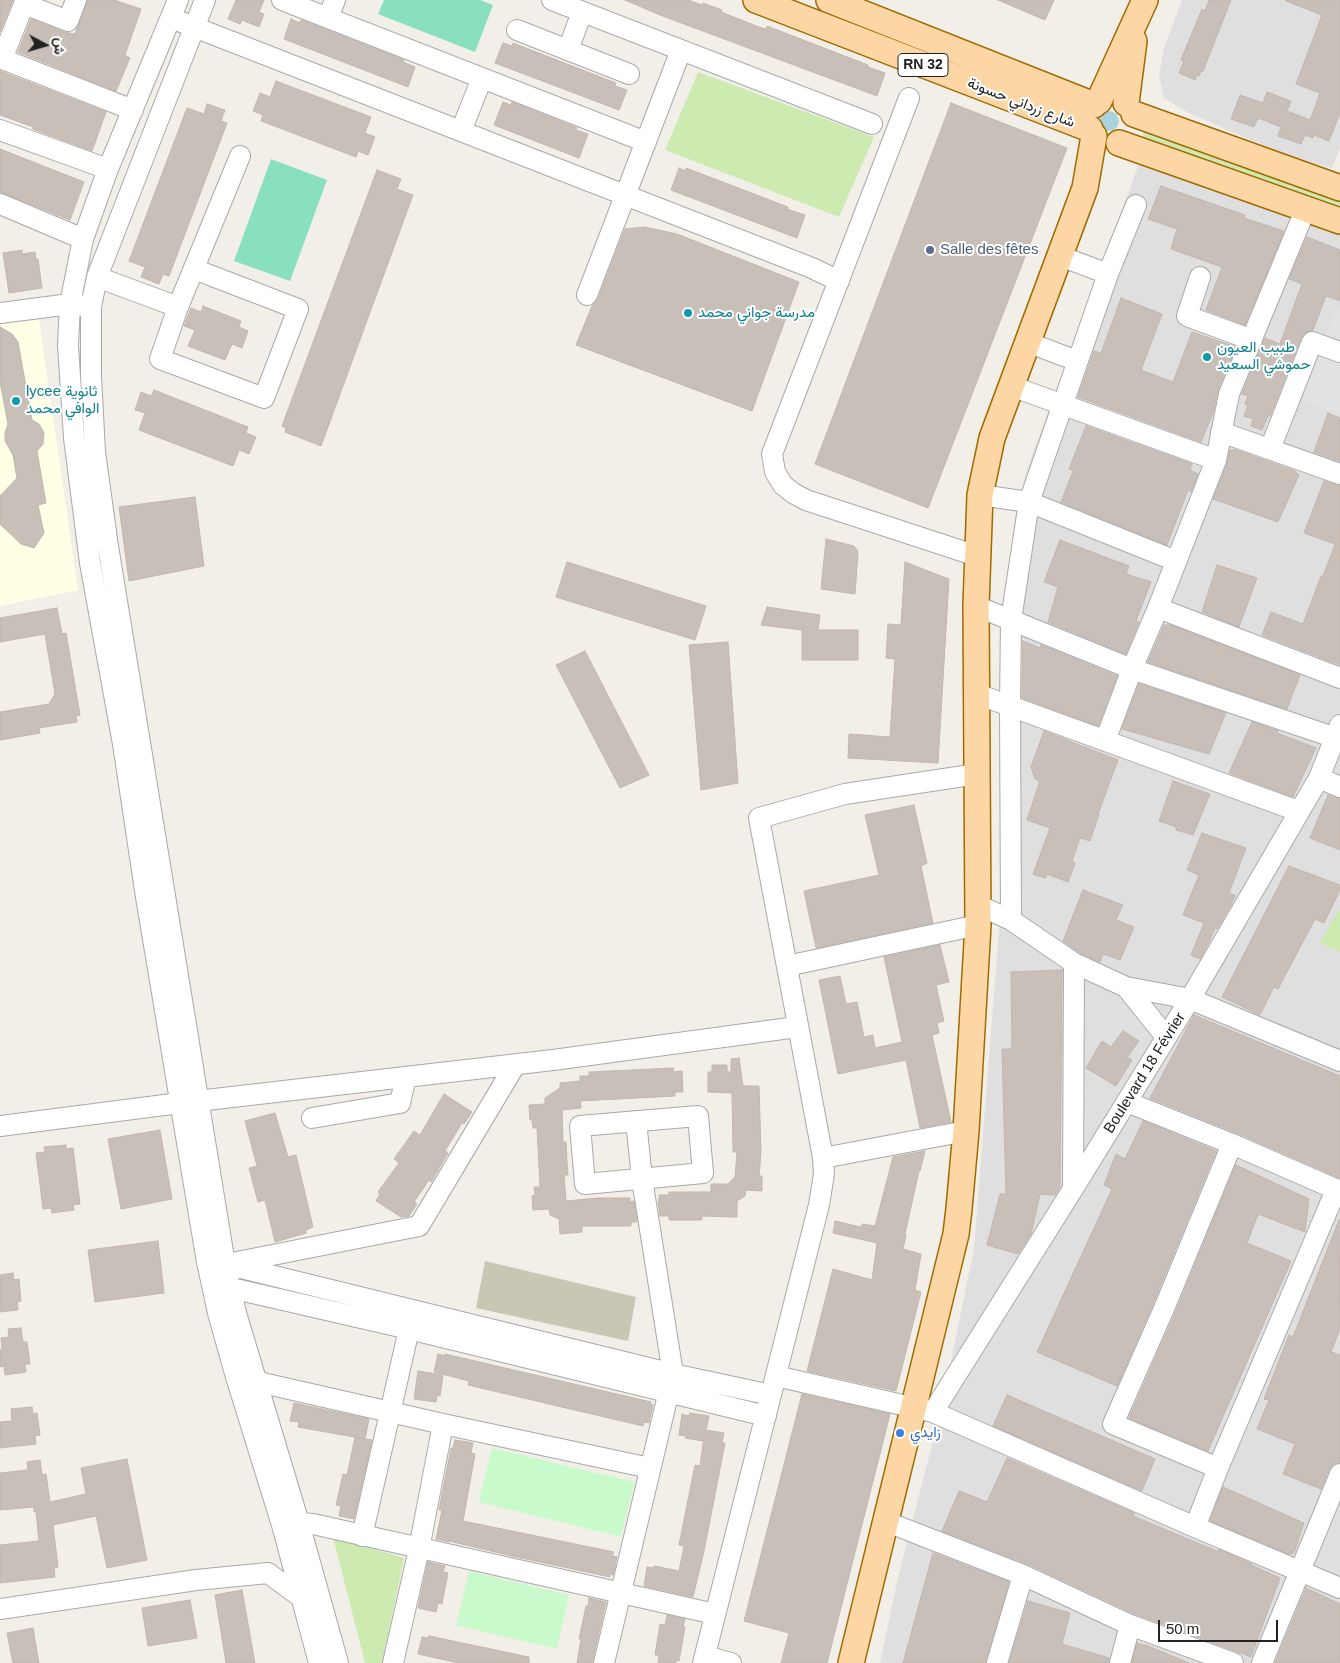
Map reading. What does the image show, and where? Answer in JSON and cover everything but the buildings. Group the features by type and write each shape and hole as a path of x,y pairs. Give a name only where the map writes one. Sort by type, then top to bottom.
{"main road":[{"name":"شارع زرداني حسونة","path":"756,0 1104,138 1340,221"},
{"name":"شارع زرداني حسونة","path":"829,0 1097,103"},
{"path":"1104,138 1089,117 1141,10"},
{"path":"1130,109 1141,10"},
{"path":"1097,103 1106,98 1120,99 1130,109 1135,120 1129,136 1104,138"},
{"path":"1130,109 1340,188"},
{"path":"851,1663 887,1522 923,1410 956,1234 962,1183 978,915 976,606 980,495 992,438 1104,138"}],"street":[{"path":"76,0 68,21 24,4 1,59 133,110"},
{"path":"100,561 90,376 91,307 96,277 205,0"},
{"path":"282,0 331,9 482,78 646,142"},
{"path":"552,0 872,124"},
{"path":"338,1663 290,1524 245,1379 218,1313 220,1286 155,896 132,742 100,561 74,438 68,345 70,304 83,239 108,169 175,9 194,27 812,268 839,281"},
{"path":"568,50 582,12"},
{"path":"517,30 629,74"},
{"path":"587,295 681,50"},
{"path":"461,131 482,78"},
{"path":"909,98 772,454 774,472 783,485 792,493 806,500 977,556"},
{"path":"0,130 108,169"},
{"path":"194,269 298,309 264,398 160,359 178,307 240,156"},
{"path":"0,204 83,239"},
{"path":"1011,920 1011,620 1029,502 1108,274 1136,205"},
{"path":"1105,741 1132,668 1158,608 1216,460 1229,394 1306,208"},
{"path":"1060,256 1108,274"},
{"path":"96,277 178,307"},
{"path":"1200,277 1187,316 1252,340"},
{"path":"0,313 70,304 91,307"},
{"path":"1027,342 1077,361"},
{"path":"1270,449 1312,342 1340,352"},
{"path":"69,376 90,376"},
{"path":"1011,386 1216,460"},
{"path":"1221,432 1340,474"},
{"path":"980,495 1029,502 1176,562"},
{"path":"976,606 1132,668 1338,731"},
{"path":"1158,608 1340,678"},
{"path":"976,694 1298,811"},
{"name":"Boulevard 18 Février","path":"923,1410 1073,1189 1190,999 1298,811 1319,778 1338,731"},
{"path":"731,1663 704,1660 819,1205 823,1182 823,1158 759,818 845,794 977,774"},
{"path":"1319,778 1340,787"},
{"path":"787,966 978,915 1011,920 1074,963 1126,987 1190,999 1340,1061"},
{"path":"1073,1189 1074,963"},
{"path":"1126,987 1166,1038"},
{"path":"0,1126 189,1102 514,1065 797,1027"},
{"path":"216,1263 419,1226 514,1065"},
{"path":"312,1118 400,1103 406,1077"},
{"path":"1127,1102 1232,1144 1338,1190 1218,1468 1195,1527"},
{"path":"698,1116 703,1173 585,1184 580,1126 636,1121 698,1116"},
{"path":"604,1663 670,1383 636,1121"},
{"path":"823,1158 966,1131"},
{"path":"1218,1468 1113,1424 1163,1311 1232,1144"},
{"path":"216,1263 411,1320 670,1383 766,1416"},
{"path":"220,1286 411,1320"},
{"path":"362,1536 411,1320"},
{"path":"245,1379 650,1468"},
{"path":"670,1383 773,1386 923,1410 1340,1588"},
{"path":"393,1663 443,1424"},
{"path":"1262,1663 1340,1474"},
{"path":"887,1522 1023,1575 1130,1625 1233,1663"},
{"path":"290,1524 313,1524 418,1549 716,1614"},
{"path":"290,1524 302,1598 319,1663"},
{"path":"0,1609 196,1580 268,1573 302,1598"},
{"path":"997,1663 1023,1575"},
{"path":"1120,1663 1130,1625"}],"shaded area":[{"path":"1182,0 1340,0 1340,148 1332,168 1291,156 1246,138 1187,112 1164,98 1159,76 1164,48"},
{"path":"1141,158 1340,231 1340,1663 880,1663 899,1573 940,1414 974,1249 1003,879 1007,580 1016,512 1027,469"},
{"path":"1336,308 1340,310 1340,414 1303,401"},
{"name":"lycee ثانوية الوافي محمد","path":"39,320 78,590 0,606 0,324"},
{"path":"485,1261 636,1297 628,1341 476,1308"}],"green space":[{"path":"384,0 480,0 493,5 475,52 378,14"},
{"path":"698,72 874,137 839,217 665,150"},
{"path":"1145,130 1228,162 1340,201 1340,214 1138,145"},
{"path":"271,159 327,180 290,281 234,261"},
{"path":"1340,908 1340,952 1320,943"},
{"path":"492,1448 634,1482 621,1537 479,1502"},
{"path":"333,1537 404,1558 382,1663 365,1663"},
{"path":"469,1571 569,1595 557,1649 456,1625"}],"water":[{"path":"1105,111 1113,111 1119,117 1119,125 1113,131 1105,131 1099,125 1099,117"}],"place":[{"name":"Salle des fêtes","path":"930,250"},
{"name":"مدرسة جواني محمد","path":"688,313"},
{"name":"طبيب العيون حموشي السعيد","path":"1207,357"},
{"name":"lycee ثانوية الوافي محمد","path":"16,401"},
{"name":"زايدي","path":"900,1433"}]}
